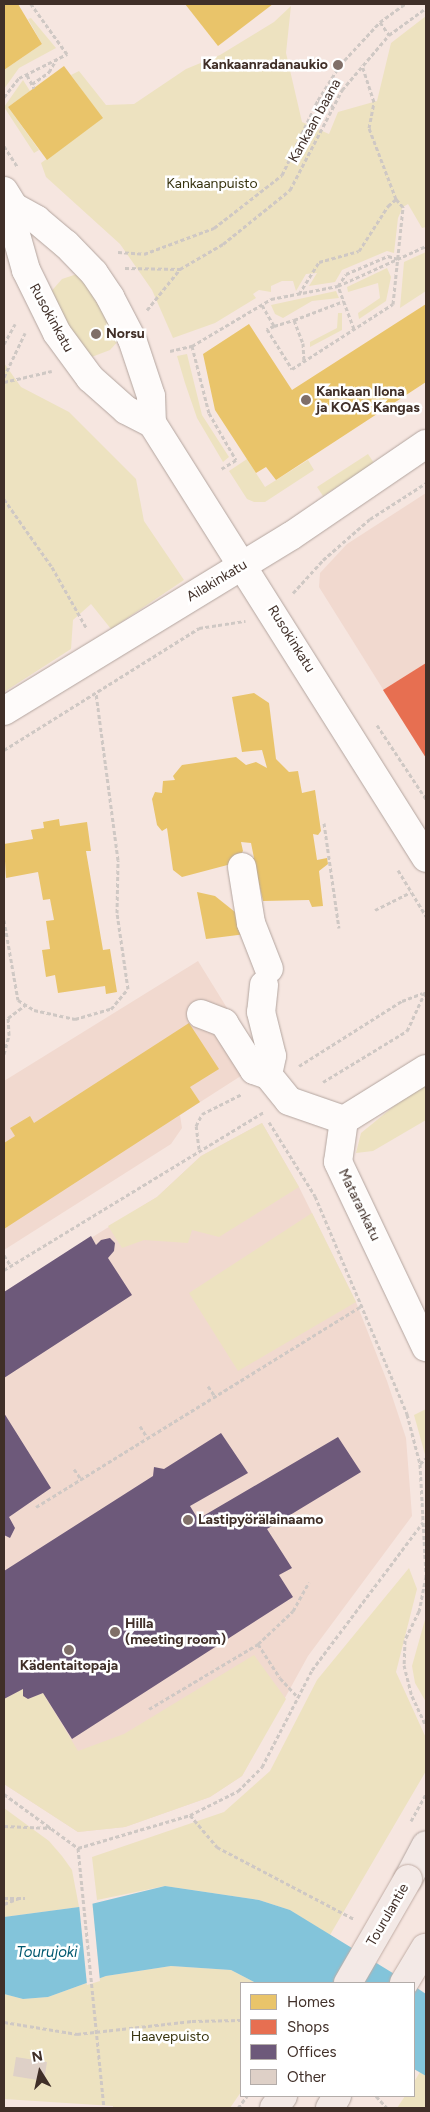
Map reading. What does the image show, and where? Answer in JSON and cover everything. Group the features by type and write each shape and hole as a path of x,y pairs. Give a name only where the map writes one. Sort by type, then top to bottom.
{"main road":[{"name":"Tourulantie","path":"349,1982 426,1845"},
{"path":"405,1982 426,1946"},
{"path":"274,2108 281,2097"},
{"path":"330,2108 336,2097"}],"street":[{"name":"Rusokinkatu","path":"9,199 15,231 26,270 57,333 90,378 126,410 152,423"},
{"name":"Rusokinkatu","path":"9,199 66,244 94,273 110,297 132,339 151,396 152,423 244,566 426,858"},
{"name":"Ailakinkatu","path":"4,710 244,566 424,452"},
{"path":"242,867 250,923 266,977 260,1012 272,1056 268,1075"},
{"path":"201,1014 224,1023 254,1070 268,1075 289,1101 344,1120 426,1069"},
{"name":"Matarankatu","path":"344,1120 338,1162 426,1347"}],"path":[{"path":"4,96 19,78 67,54 30,4"},
{"path":"118,252 144,254 173,245 214,228 247,205 282,175 318,100 340,65 380,22 405,4"},
{"name":"Kankaan baana","path":"180,269 223,244 290,190 333,106 362,65 390,35 426,8"},
{"path":"380,22 390,35"},
{"path":"32,84 49,72 56,60"},
{"path":"344,301 267,330 292,369 393,304 403,207 396,199 369,128 374,102 362,65"},
{"path":"27,75 34,88"},
{"path":"318,100 333,106"},
{"path":"300,294 319,262 359,251 388,206 396,199"},
{"path":"170,351 192,346 271,299 338,286 426,246"},
{"path":"338,286 346,274 388,256 398,259"},
{"path":"128,268 180,269"},
{"path":"152,303 180,269"},
{"path":"338,286 354,328"},
{"path":"262,305 274,326"},
{"path":"294,320 303,343 304,361"},
{"path":"4,344 14,324"},
{"path":"4,377 24,339"},
{"path":"192,346 210,413 236,460 221,469"},
{"path":"4,382 44,372"},
{"path":"290,596 323,560 370,518 426,483"},
{"path":"4,499 52,567 89,632"},
{"path":"4,750 199,628 250,621"},
{"path":"4,920 18,1000 34,1010 76,1019 111,1009 128,989 117,913 118,860 96,692"},
{"path":"324,823 339,928"},
{"path":"374,910 411,892"},
{"path":"4,1270 263,1113 289,1101 407,1031 426,990"},
{"path":"4,1054 9,1035 8,1018 25,1004"},
{"path":"263,1113 315,1196 363,1305 407,1414 420,1464 426,1576 419,1611 406,1640 404,1665 412,1696 426,1726"},
{"path":"4,1255 11,1266"},
{"path":"36,1507 214,1395 363,1305"},
{"path":"208,1386 214,1395"},
{"path":"140,1426 147,1437"},
{"path":"420,1464 426,1458"},
{"path":"74,1469 81,1479"},
{"path":"78,1848 190,1815 238,1791 262,1768 312,1670 423,1522"},
{"path":"149,1709 258,1644 293,1611 309,1582"},
{"path":"258,1644 280,1678 298,1696"},
{"path":"4,1794 78,1848 83,1878 104,2108"},
{"path":"190,1815 217,1847 358,1921"},
{"path":"4,1826 51,1828"},
{"path":"4,1898 25,1898"},
{"path":"4,1904 19,1898"},
{"path":"4,2022 77,2034 192,2021 240,2020"},
{"path":"238,2108 246,2097"},
{"path":"377,2097 387,2108"}],"shaded area":[{"path":"426,493 426,758 319,587 320,573 347,544"},
{"path":"198,961 261,1063 180,1115 182,1128 171,1144 4,1250 4,1081"},
{"path":"262,1123 299,1187 356,1302 387,1381 406,1438 412,1516 308,1656 242,1776 210,1797 125,1827 78,1832 4,1784 4,1292 157,1197 201,1156"}],"green space":[{"name":"Kankaanpuisto","path":"291,6 286,53 302,122 329,134 338,112 377,101 391,43 426,16 426,227 422,228 408,204 403,207 398,218 394,253 387,251 342,270 335,282 309,286 317,273 306,274 296,291 293,281 282,281 271,286 271,292 259,290 253,294 256,298 215,323 173,338 152,290 120,244 46,177 41,163 102,118 71,75 79,71 106,105 134,104 186,69 220,55 274,22"},
{"path":"31,18 56,48 19,68 4,89 4,70 42,44 28,19"},
{"path":"23,80 30,91 8,107 39,150 34,153 4,107"},
{"path":"426,252 426,291 400,308 404,262"},
{"path":"387,268 391,277 386,301 359,319 358,313 380,298 378,283 348,292 347,287"},
{"path":"80,273 121,338 110,350 89,358 48,295 62,279"},
{"path":"336,291 339,298 312,301 283,318 275,314 271,305"},
{"path":"338,313 342,313 342,330 310,347 310,342 337,328"},
{"path":"187,354 202,415 229,457 223,462 197,418 185,383 177,356"},
{"path":"4,363 21,387 69,412 136,479 144,521 184,580 111,629 91,604 73,620 71,649 4,692"},
{"path":"368,454 374,463 323,496 317,487"},
{"path":"247,459 265,487 308,460 314,470 265,502 254,502 247,499 229,471"},
{"path":"426,1080 426,1120 373,1151 356,1153 361,1133"},
{"path":"262,1123 299,1187 219,1237 192,1230 188,1243 144,1240 122,1248 108,1226 157,1197 201,1156"},
{"path":"312,1213 356,1302 238,1371 189,1293"},
{"path":"426,1409 426,1458 414,1415"},
{"path":"409,1568 417,1589 396,1672 426,1738 426,1771 330,1935 290,1910 259,1900 165,1886 97,1900 92,1857 224,1812 270,1771 317,1680"},
{"path":"426,1616 426,1702 415,1683 412,1666"},
{"path":"254,1655 286,1699 242,1776 210,1797 125,1827 78,1832 4,1784 4,1699 23,1689 23,1696 28,1699 43,1693 78,1751 124,1734"},
{"path":"4,1808 49,1841 62,1856 72,1870 79,1907 4,1917"},
{"name":"Haavepuisto","path":"171,1966 231,1970 254,1982 240,1982 240,2093 230,2108 113,2108 113,2106 4,2099 4,1994 23,1999 48,1997 106,1976"},
{"path":"420,2072 426,2076 426,2108 397,2108 404,2097 415,2097 415,2080"}],"water":[{"name":"Tourujoki","path":"165,1886 259,1900 290,1910 407,1982 254,1982 231,1970 171,1966 106,1976 48,1997 23,1999 4,1994 4,1917 79,1907"},
{"path":"415,1987 426,1994 426,2076 415,2070"}],"pier":[{"path":"92,1899 100,1981 87,1985 79,1904"}],"building: Homes":[{"path":"4,4 18,4 42,44 4,70"},
{"path":"185,4 273,4 218,46"},
{"path":"64,66 103,118 47,160 8,107"},
{"name":"Kankaan Ilona ja KOAS Kangas","path":"426,304 426,382 276,480 266,467 256,473 215,410 203,354 249,324 292,390"},
{"path":"254,693 269,703 276,759 289,772 298,771 302,793 315,790 321,831 318,835 313,834 317,860 327,858 328,864 319,871 323,906 312,907 309,900 263,901 256,871 245,859 254,858 251,843 241,842 243,851 235,863 182,877 173,870 167,828 162,831 157,825 152,799 155,792 162,793 163,781 175,780 173,776 182,765 236,757 246,765 256,762 267,768 262,750 242,752 232,697"},
{"path":"59,819 60,826 87,822 91,851 86,851 103,950 110,949 117,992 106,994 105,986 58,993 55,975 46,977 42,950 50,949 46,921 54,920 50,899 43,900 38,872 6,878 4,844 33,839 31,830 44,828 43,822"},
{"path":"197,892 215,896 240,916 246,934 206,939"},
{"path":"189,1023 219,1069 190,1087 200,1102 4,1229 4,1143 15,1136 10,1128 30,1116 34,1123"}],"building: Shops":[{"path":"426,663 426,758 383,690"}],"building: Offices":[{"path":"91,1236 96,1245 101,1240 110,1238 115,1243 114,1251 108,1258 132,1295 4,1378 4,1292"},
{"path":"4,1413 51,1488 9,1517 15,1528 10,1538 4,1535"},
{"path":"221,1433 248,1473 190,1506 198,1519 338,1437 361,1472 267,1529 292,1568 279,1575 293,1597 72,1739 43,1693 28,1699 23,1696 23,1689 4,1699 4,1571 153,1476 154,1467 164,1469"}],"building: Other":[{"path":"16,2057 47,2062 44,2081 13,2076"}],"place":[{"name":"Kankaanradanaukio","path":"338,65"},
{"name":"Norsu","path":"96,334"},
{"name":"Kankaan Ilona ja KOAS Kangas","path":"306,400"},
{"name":"Lastipyörälainaamo","path":"188,1520"},
{"name":"Hilla (meeting room)","path":"115,1632"},
{"name":"Kädentaitopaja","path":"69,1650"}]}
